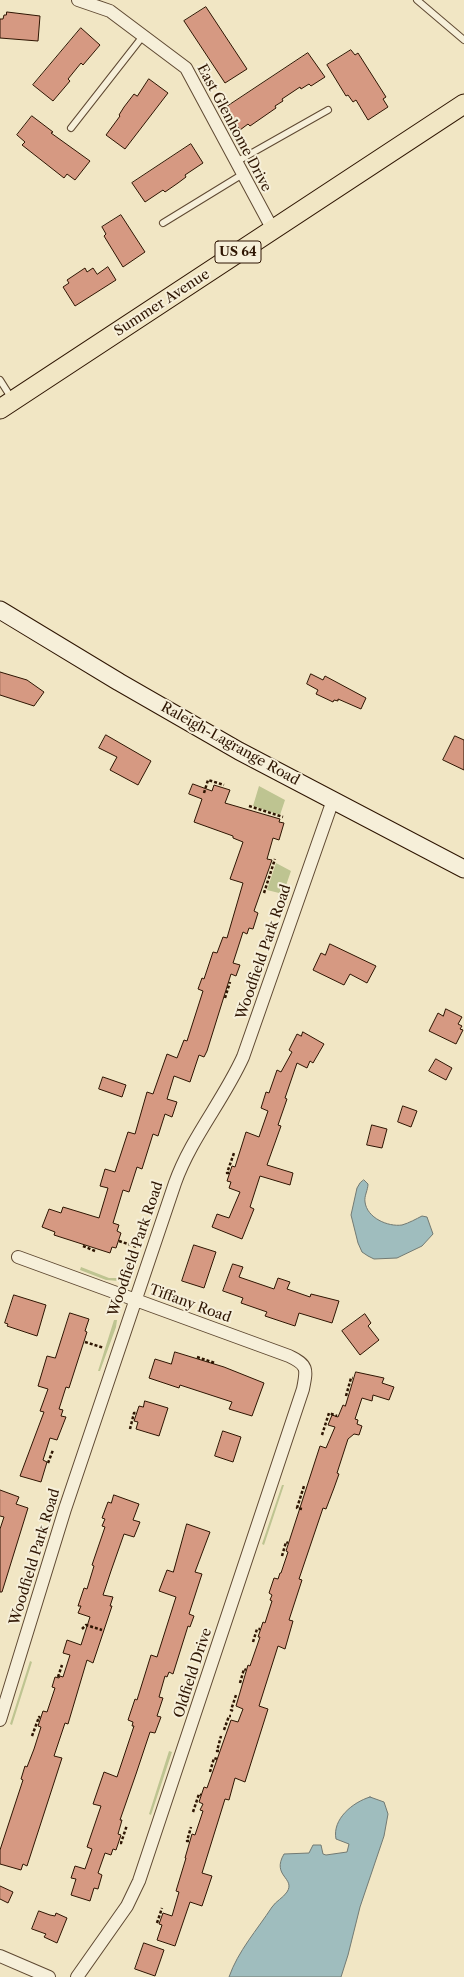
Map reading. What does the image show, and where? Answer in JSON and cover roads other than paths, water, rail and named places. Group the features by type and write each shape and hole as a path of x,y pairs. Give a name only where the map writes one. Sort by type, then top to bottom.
{"main road":[{"name":"Summer Avenue","path":"6,404 464,104"},
{"name":"Raleigh-Lagrange Road","path":"0,610 119,682 239,751 464,870"}],"street":[{"name":"East Glenhome Drive","path":"78,0 110,12 186,68 273,230"},
{"name":"Woodfield Park Road","path":"0,1720 65,1509 178,1173 232,1078 251,1037 333,800"},
{"name":"Tiffany Road","path":"18,1258 289,1356 304,1365"},
{"name":"Oldfield Drive","path":"77,1977 126,1906 139,1881 303,1389 306,1371 304,1365"},
{"path":"0,1956 49,1977"}],"lane":[{"path":"418,0 464,40"},
{"path":"71,128 143,36"},
{"path":"236,162 328,110"},
{"path":"163,223 243,174"},
{"path":"0,380 6,404"}],"water":[{"path":"364,1180 368,1184 365,1200 367,1208 374,1217 379,1220 385,1223 402,1225 422,1216 427,1217 433,1234 422,1246 397,1258 374,1259 362,1252 358,1243 351,1215 357,1188"},
{"path":"370,1797 384,1802 388,1814 384,1836 360,1907 341,1977 229,1977 237,1958 248,1941 274,1905 287,1892 289,1887 288,1883 280,1867 284,1854 309,1853 313,1845 321,1845 323,1854 326,1855 347,1852 349,1844 336,1839 337,1825 345,1812 363,1799"}]}
